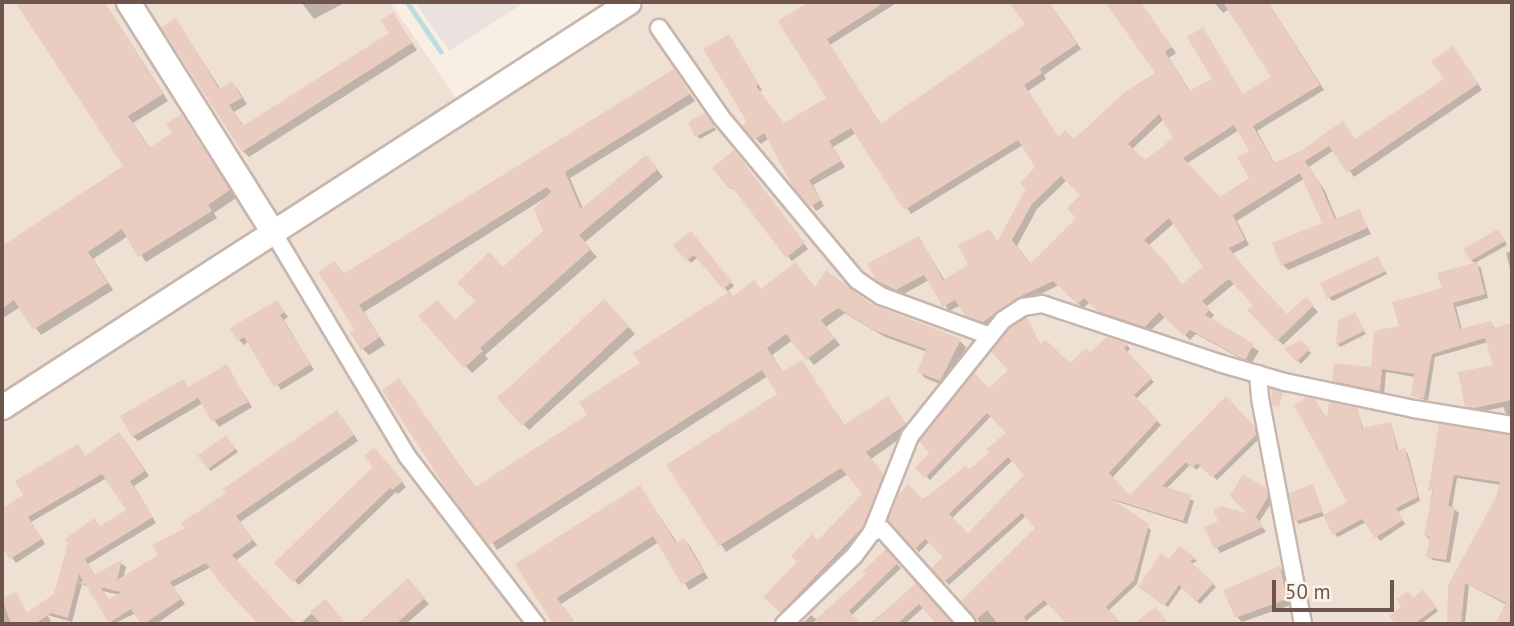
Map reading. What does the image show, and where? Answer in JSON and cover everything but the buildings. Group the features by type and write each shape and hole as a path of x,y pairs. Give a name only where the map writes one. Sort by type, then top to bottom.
{"main road":[{"path":"128,2 273,232"},
{"path":"2,407 629,2"}],"street":[{"path":"659,28 721,117 856,280 881,296 990,336"},
{"path":"273,232 407,456 536,624"},
{"path":"784,624 854,556 872,532 910,436 1003,320 1023,307 1042,304 1258,374 1414,410 1512,425"},
{"path":"1258,374 1260,398 1303,624"},
{"path":"872,532 882,529 967,624"}],"shaded area":[{"path":"2,2 390,2 471,120 649,2 1512,2 1512,624 2,624"},
{"path":"415,2 525,2 449,51"}],"waterway":[{"path":"407,2 441,52"}]}
